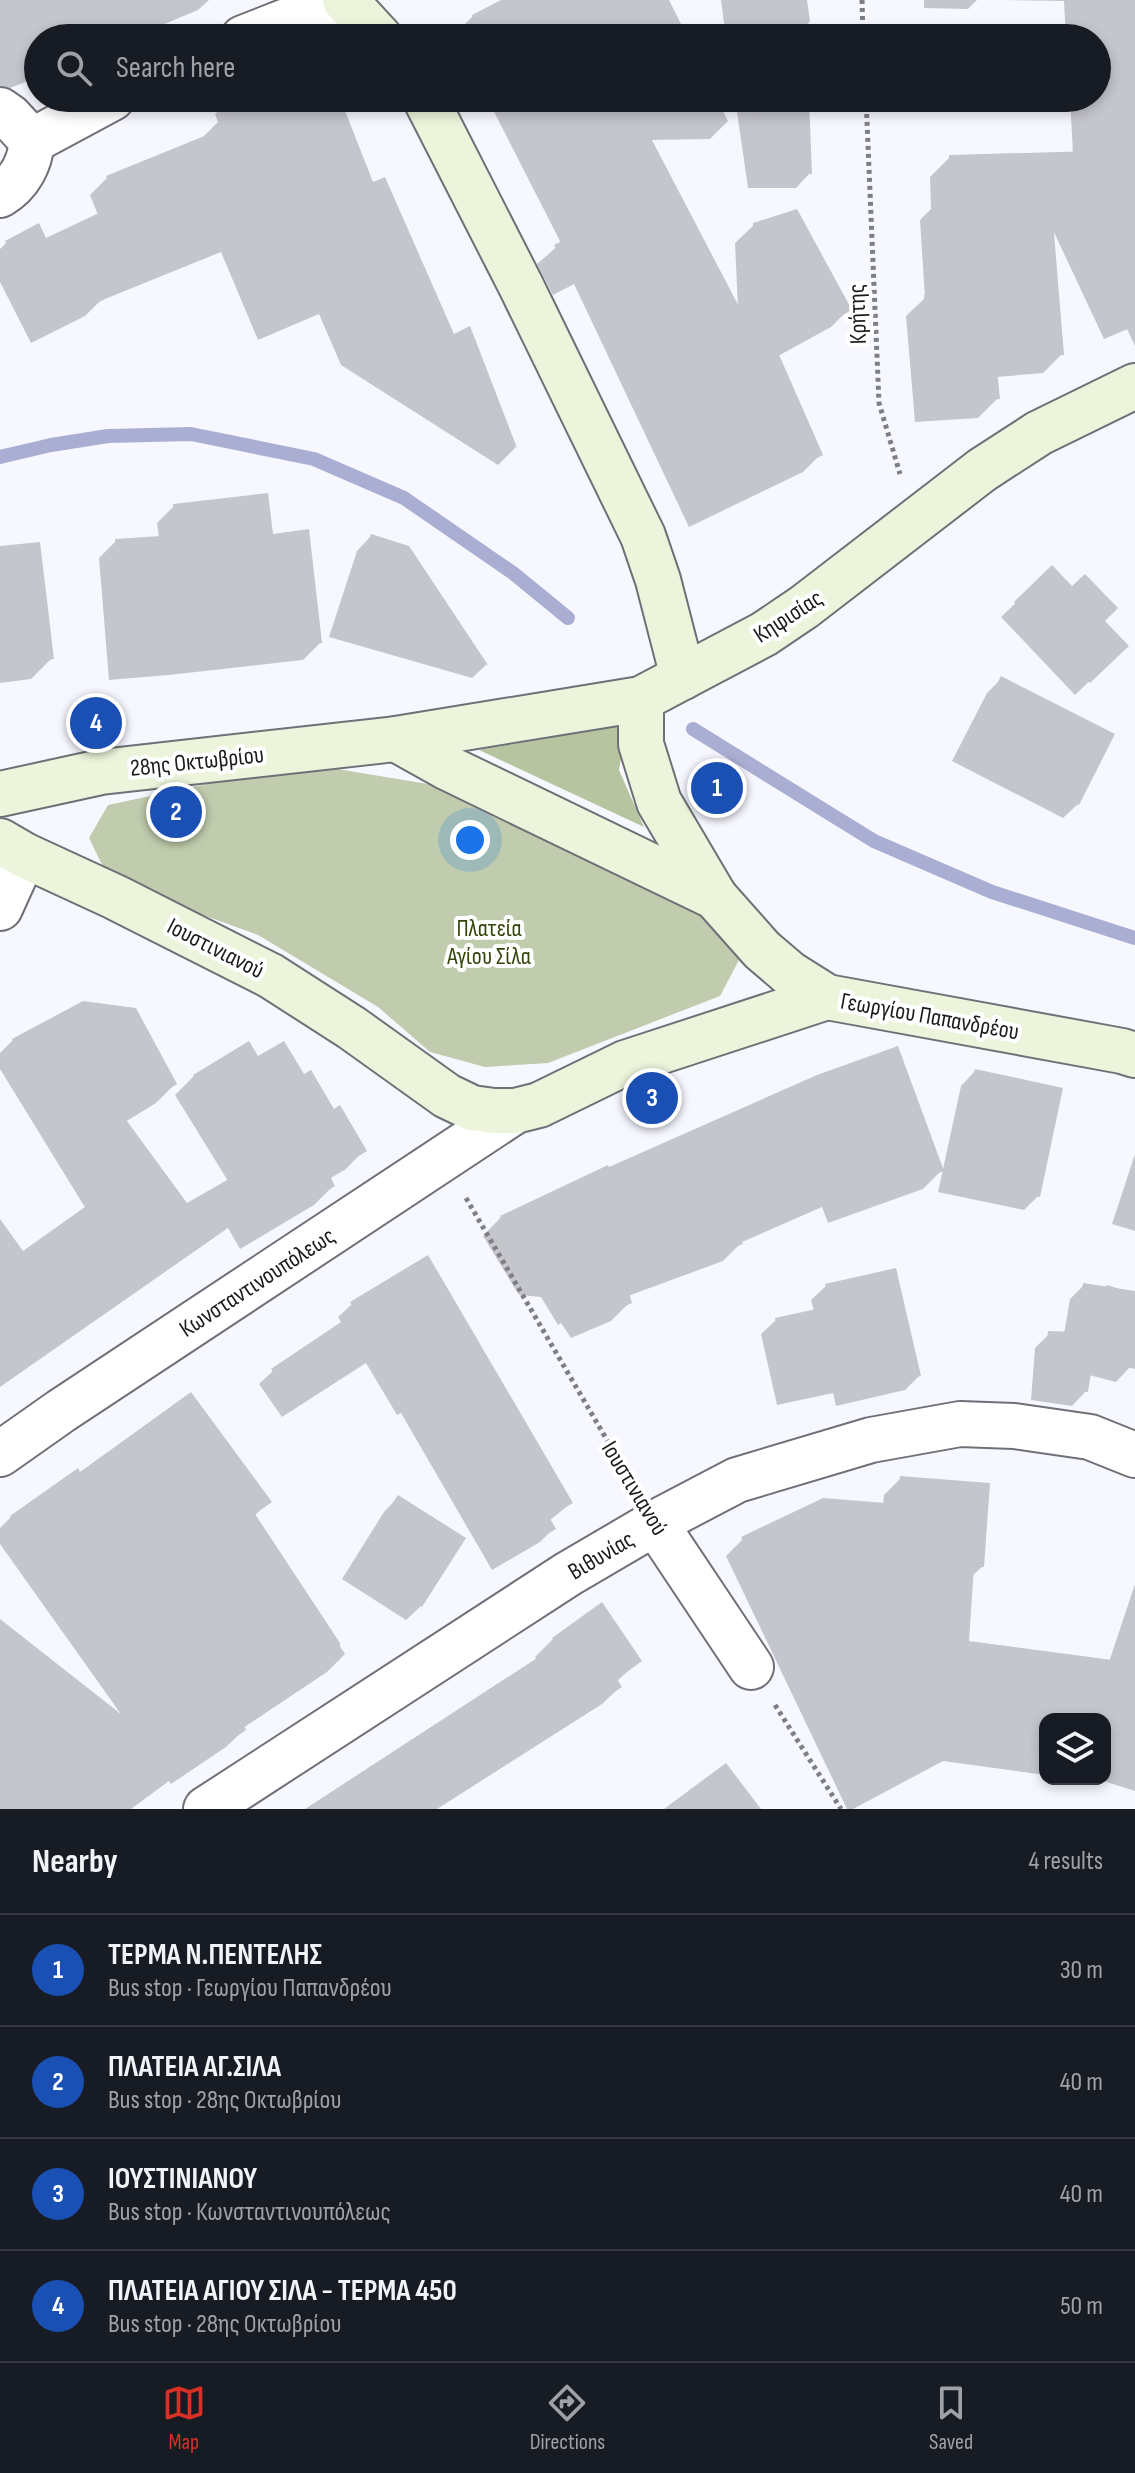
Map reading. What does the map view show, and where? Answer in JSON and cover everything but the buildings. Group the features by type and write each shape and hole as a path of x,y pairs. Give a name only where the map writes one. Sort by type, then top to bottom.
{"street":[{"path":"280,24 343,0 366,24"},
{"path":"0,110 32,141 30,160 13,184 0,195"},
{"path":"32,141 86,112"},
{"path":"432,112 643,536 658,580 683,677"},
{"name":"Κηφισίας","path":"396,739 641,699 764,634 794,614 982,470 1039,433 1135,386"},
{"name":"Γεωργίου Παπανδρέου","path":"641,699 641,744 659,802 715,897 762,950 789,973 827,997 1135,1055"},
{"name":"Γεωργίου Παπανδρέου","path":"396,739 448,768 715,897"},
{"name":"28ης Οκτωβρίου","path":"0,794 101,772 396,739"},
{"path":"0,908 12,848"},
{"name":"Ιουστινιανού","path":"12,848 271,976 419,1076"},
{"name":"Κωνσταντινουπόλεως","path":"419,1076 447,1096 472,1108 515,1111 539,1105 625,1063 827,997"},
{"name":"Κωνσταντινουπόλεως","path":"0,1454 515,1111"},
{"name":"Βιθυνίας","path":"206,1809 568,1574 737,1480 871,1440 960,1424 1014,1426 1090,1437 1135,1455"},
{"name":"Ιουστινιανού","path":"655,1523 751,1667"}],"path":[{"path":"862,0 863,24"},
{"name":"Κρήτης","path":"867,112 879,403 914,523"},
{"name":"Ιουστινιανού","path":"443,1159 655,1523"},
{"path":"751,1667 841,1809"}],"green space":[{"path":"627,724 619,770 644,827 479,750"},
{"name":"Πλατεία Αγίου Σίλα","path":"331,768 434,785 637,874 720,925 739,960 720,996 548,1063 485,1067 430,1052 378,1007 258,935 110,881 89,838 108,805 268,771"}],"waterway":[{"path":"0,457 108,436 191,434 314,459 404,498 513,573 568,618"},
{"path":"693,729 874,841 992,892 1135,938"}],"place":[{"name":"ΠΛΑΤΕΙΑ ΑΓΙΟΥ ΣΙΛΑ - ΤΕΡΜΑ 450","path":"96,723"},
{"name":"ΤΕΡΜΑ Ν.ΠΕΝΤΕΛΗΣ","path":"717,788"},
{"name":"ΠΛΑΤΕΙΑ ΑΓ.ΣΙΛΑ","path":"176,812"},
{"name":"ΙΟΥΣΤΙΝΙΑΝΟΥ","path":"652,1098"}]}
